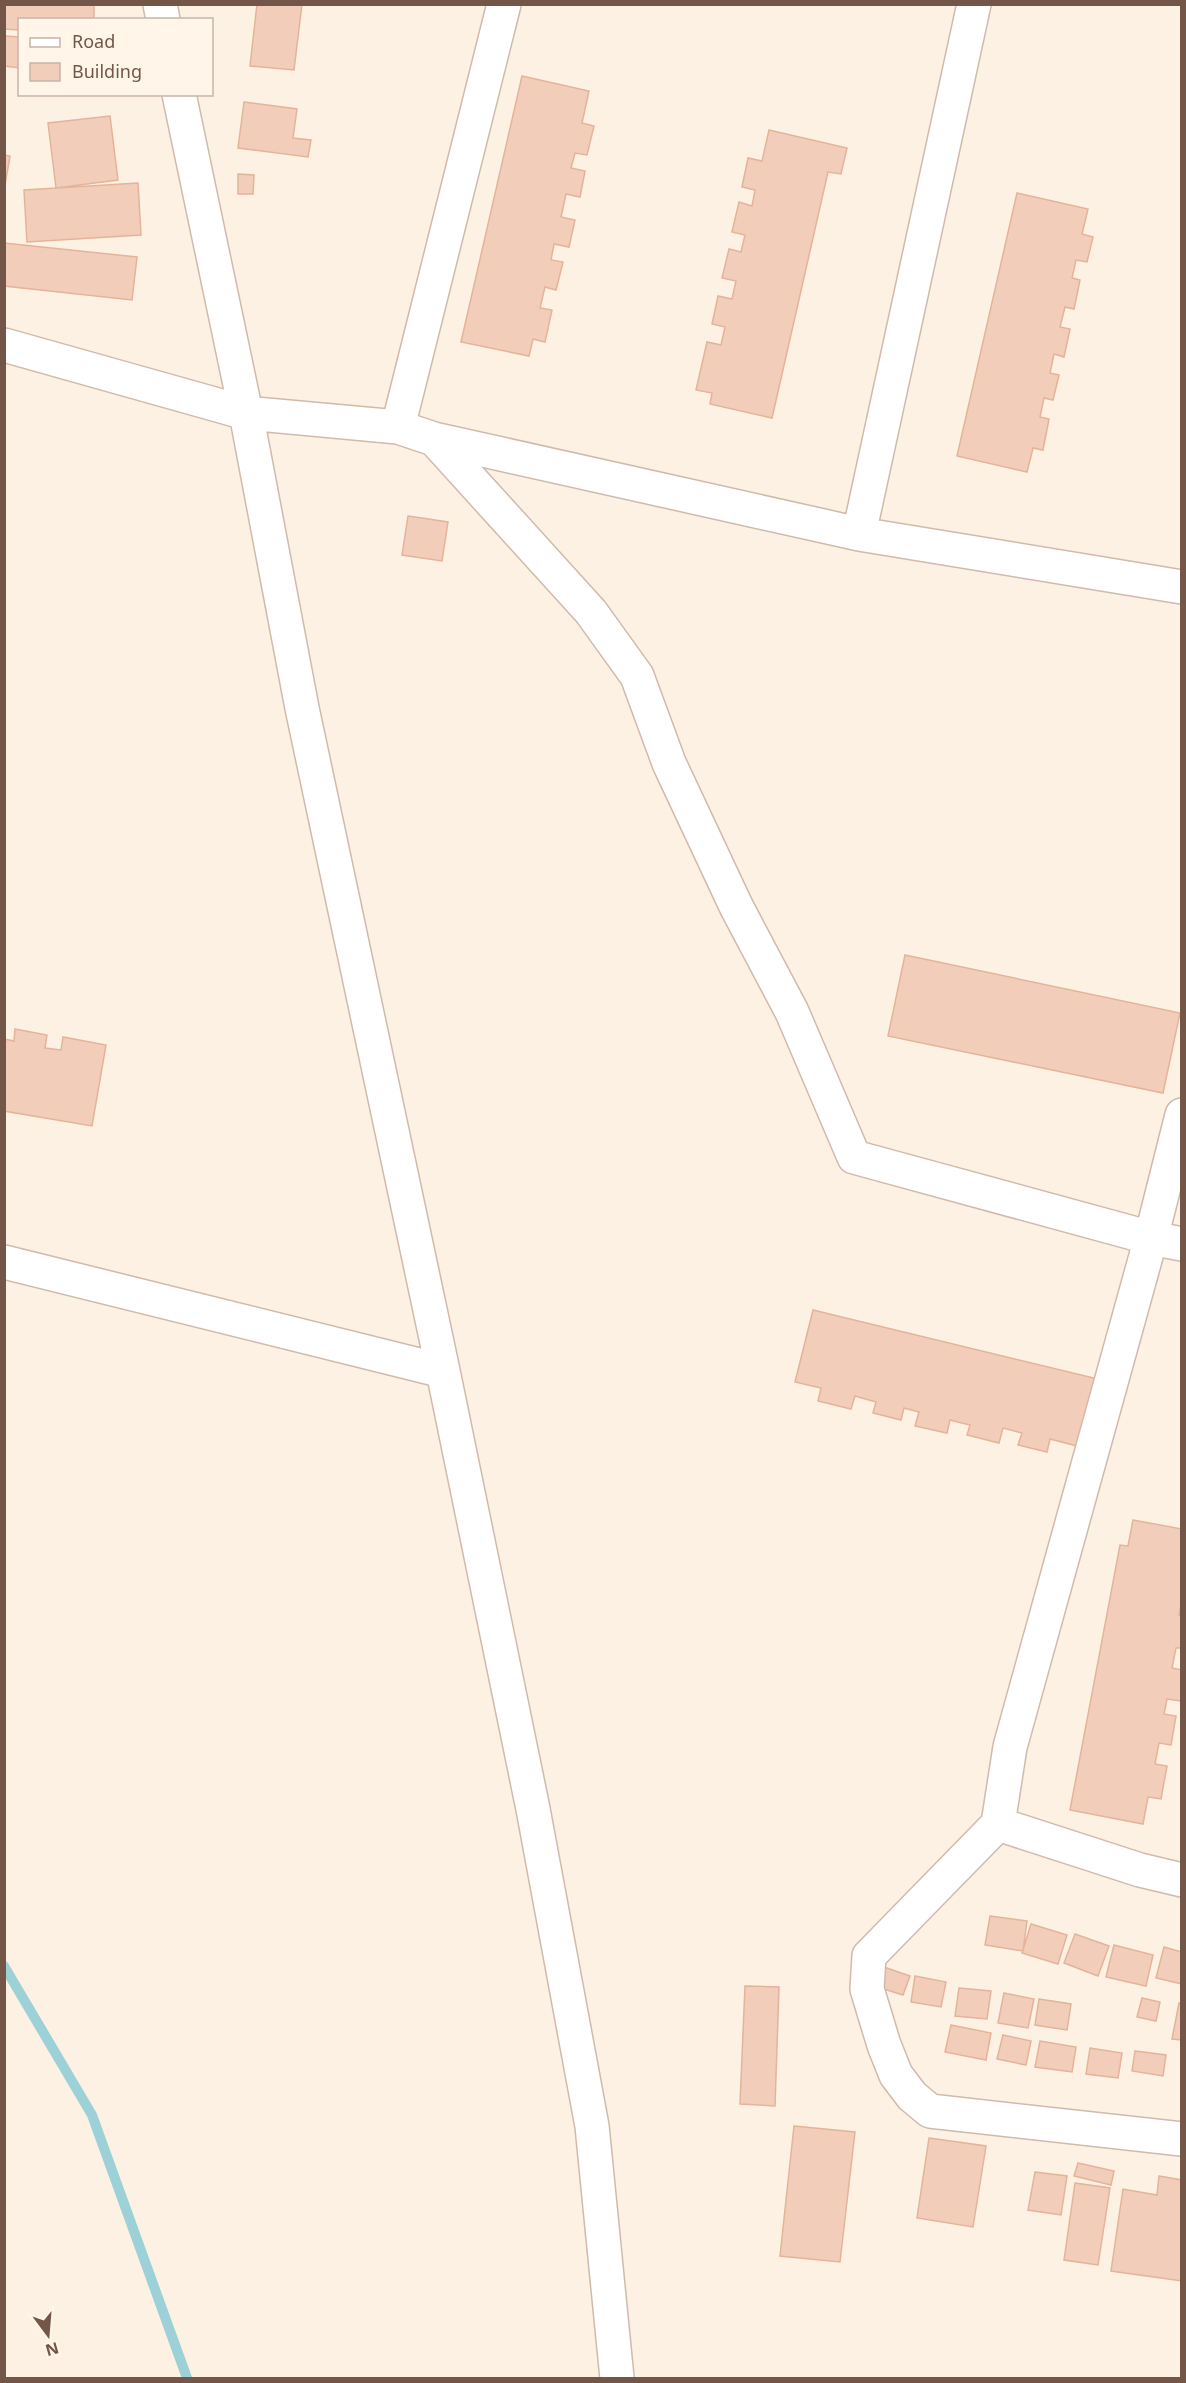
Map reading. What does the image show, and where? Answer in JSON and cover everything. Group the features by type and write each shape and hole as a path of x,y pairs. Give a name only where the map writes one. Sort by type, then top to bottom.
{"street":[{"path":"398,427 504,4"},
{"path":"859,534 974,4"},
{"path":"179,96 246,413 302,708 443,1371 533,1809 592,2126 617,2379"},
{"path":"4,345 246,413 398,427 434,439 859,534 1182,587"},
{"path":"434,439 591,612 637,676 669,763 736,906 792,1012 854,1157 1166,1241"},
{"path":"1182,1115 1166,1241 1010,1747 998,1824 869,1956 867,1989 896,2075 912,2096 930,2111 1182,2139"},
{"path":"4,1263 443,1371"},
{"path":"998,1824 1140,1870 1182,1880"}],"building":[{"path":"4,4 94,4 94,18 18,18 18,30 4,29"},
{"path":"257,4 302,4 294,70 250,66"},
{"path":"4,36 18,37 18,68 4,66"},
{"path":"522,76 589,91 582,123 594,126 587,155 575,153 571,168 585,171 580,197 566,194 561,217 575,220 569,247 554,244 551,260 563,262 556,290 545,287 540,308 552,310 545,342 533,339 529,356 461,342"},
{"path":"244,102 297,109 293,138 311,140 308,157 238,148"},
{"path":"110,116 118,180 56,188 48,123"},
{"path":"769,130 847,148 841,174 828,172 772,418 710,404 712,393 696,390 707,342 721,345 725,327 712,324 718,296 732,299 736,281 722,278 729,249 741,252 745,235 732,232 739,202 752,206 755,190 742,187 748,158 762,161"},
{"path":"4,155 10,156 5,185 4,185"},
{"path":"238,174 254,175 253,194 238,194"},
{"path":"138,183 141,235 27,242 24,190"},
{"path":"1017,193 1088,209 1082,234 1093,237 1087,262 1076,260 1072,278 1080,280 1074,309 1065,307 1060,327 1070,329 1064,357 1054,354 1050,373 1059,375 1053,400 1044,398 1040,417 1049,419 1043,450 1033,448 1027,472 957,456"},
{"path":"4,243 137,257 132,300 4,286"},
{"path":"408,516 448,522 442,561 402,555"},
{"path":"905,955 1180,1013 1163,1093 888,1036"},
{"path":"15,1029 47,1035 45,1048 61,1050 63,1037 106,1045 92,1126 4,1111 4,1039 14,1041"},
{"path":"813,1310 1102,1380 1085,1448 1050,1439 1047,1452 1018,1445 1022,1433 1003,1428 999,1443 967,1435 970,1425 950,1420 947,1433 915,1426 919,1412 904,1408 901,1420 873,1413 876,1402 855,1396 851,1409 818,1401 821,1388 795,1382"},
{"path":"1133,1520 1182,1529 1182,1599 1179,1615 1182,1615 1182,1648 1176,1648 1172,1668 1182,1670 1182,1698 1181,1701 1167,1699 1164,1714 1176,1716 1171,1745 1159,1743 1155,1764 1167,1766 1161,1799 1148,1797 1143,1824 1070,1810 1120,1545 1128,1546"},
{"path":"990,1916 1027,1921 1023,1951 985,1945"},
{"path":"1031,1924 1067,1935 1058,1964 1022,1953"},
{"path":"1075,1934 1109,1946 1098,1976 1064,1963"},
{"path":"1114,1945 1153,1955 1146,1986 1106,1977"},
{"path":"1164,1947 1182,1952 1182,1984 1156,1978"},
{"path":"878,1965 910,1976 903,1995 871,1985"},
{"path":"915,1976 946,1982 941,2007 911,2002"},
{"path":"745,1986 779,1987 775,2106 740,2104"},
{"path":"959,1988 991,1991 987,2019 955,2016"},
{"path":"1004,1993 1034,1999 1028,2028 998,2023"},
{"path":"1142,1998 1160,2002 1156,2021 1137,2017"},
{"path":"1039,1999 1071,2004 1067,2030 1035,2025"},
{"path":"1179,2003 1182,2004 1182,2040 1172,2039"},
{"path":"951,2025 991,2033 986,2060 945,2052"},
{"path":"1003,2035 1031,2041 1026,2065 997,2059"},
{"path":"1040,2041 1076,2047 1072,2072 1035,2067"},
{"path":"1090,2048 1122,2053 1118,2078 1086,2074"},
{"path":"1135,2051 1166,2055 1163,2076 1132,2071"},
{"path":"794,2126 855,2132 840,2262 780,2256"},
{"path":"929,2138 986,2146 973,2227 917,2218"},
{"path":"1078,2163 1114,2171 1111,2185 1074,2176"},
{"path":"1035,2172 1067,2176 1061,2215 1028,2210"},
{"path":"1159,2176 1182,2180 1182,2281 1111,2271 1123,2189 1157,2195"},
{"path":"1075,2183 1110,2188 1098,2265 1064,2260"}],"waterway":[{"path":"4,1966 92,2115 187,2378"}]}
